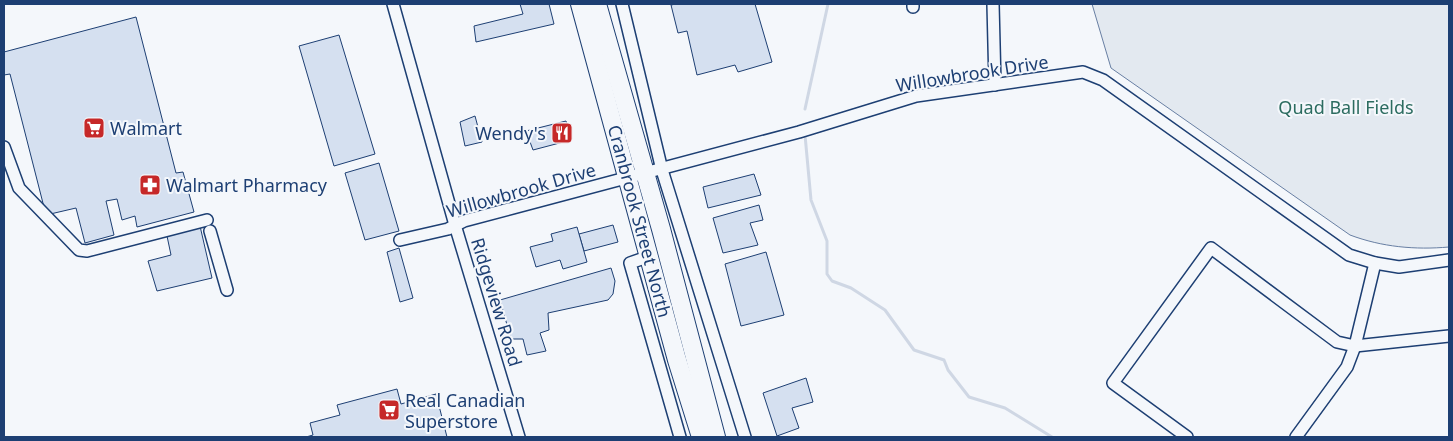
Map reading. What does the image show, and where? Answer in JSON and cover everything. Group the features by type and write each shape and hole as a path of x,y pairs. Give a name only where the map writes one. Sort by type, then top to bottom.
{"highway":[{"name":"Cranbrook Street North","path":"580,4 646,174 650,256 677,360 701,436"},
{"name":"Cranbrook Street North","path":"597,4 646,174 701,436"}],"street":[{"name":"Ridgeview Road","path":"393,4 455,225 519,437"},
{"path":"622,4 646,174 745,437"},
{"path":"993,4 995,85"},
{"name":"Willowbrook Drive","path":"400,240 504,210 799,132 916,96 1084,72 1103,80 1350,255 1375,263 1400,267 1449,260"},
{"path":"4,147 19,188 79,250 87,251 209,226 227,290"},
{"path":"1187,437 1113,382 1212,248 1338,342 1355,346 1449,336"},
{"path":"650,256 630,263 680,437"},
{"path":"1296,437 1348,367 1375,263"}],"green space":[{"name":"Quad Ball Fields","path":"1092,4 1449,4 1449,247 1399,247 1350,235 1111,68"}],"building":[{"path":"520,4 549,4 554,24 476,42 474,26 523,14"},
{"path":"755,4 772,62 738,72 735,65 697,75 687,31 678,33 671,5"},
{"name":"Walmart","path":"136,17 176,173 183,172 194,212 137,227 135,216 122,220 117,199 106,201 114,235 85,243 76,208 46,215 10,74 4,75 4,52"},
{"path":"339,35 375,154 334,166 299,46"},
{"path":"475,116 482,142 465,146 460,122"},
{"path":"566,121 571,140 533,150 526,131"},
{"path":"379,163 399,231 365,240 345,173"},
{"path":"754,174 761,195 708,208 703,187"},
{"path":"759,205 763,220 750,223 758,245 723,253 713,218"},
{"path":"613,225 618,242 584,251 579,234"},
{"path":"200,226 212,278 157,291 148,261 171,255 167,236"},
{"path":"577,227 587,262 563,269 560,260 536,267 530,247 553,241 551,234"},
{"path":"399,248 413,298 400,302 387,252"},
{"path":"766,252 784,315 741,326 725,264"},
{"path":"611,268 615,281 613,294 608,300 548,313 549,330 540,333 546,351 527,355 523,339 511,339 500,300"},
{"path":"806,378 813,402 792,408 799,428 777,436 763,393"},
{"name":"Real Canadian Superstore","path":"397,389 401,404 436,394 447,437 306,437 313,435 310,423 340,415 337,405"}],"waterway":[{"path":"805,109 828,4"},
{"path":"805,135 811,200 827,241 827,274 832,281 851,288 885,310 914,350 944,360 948,370 969,397 1005,408 1052,437"}],"place":[{"name":"Walmart","path":"94,128"},
{"name":"Wendy's","path":"562,133"},
{"name":"Walmart Pharmacy","path":"150,185"},
{"name":"Real Canadian Superstore","path":"389,410"}]}
